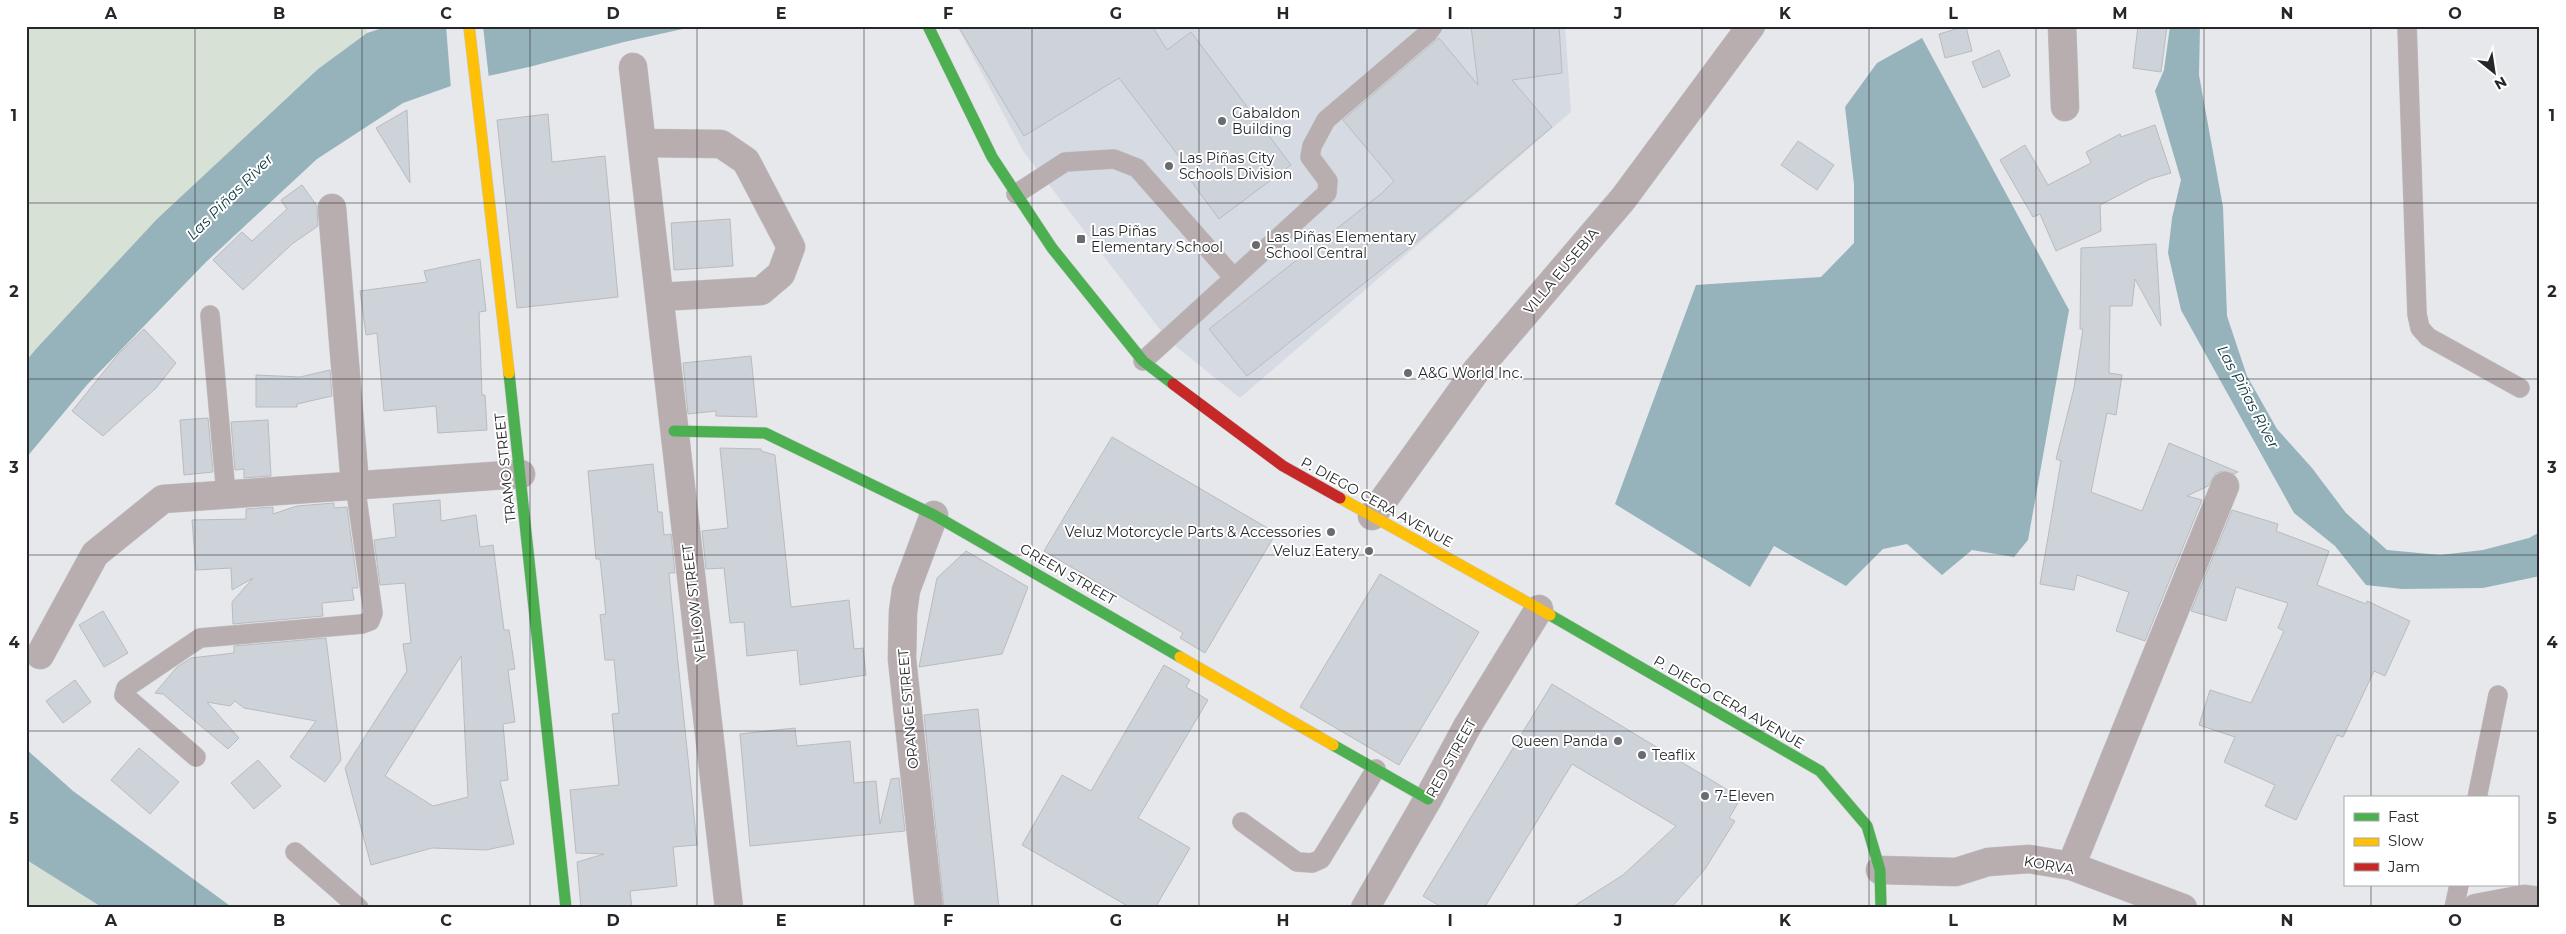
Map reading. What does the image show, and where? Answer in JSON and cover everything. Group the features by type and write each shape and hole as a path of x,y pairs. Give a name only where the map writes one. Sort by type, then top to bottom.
{"street":[{"name":"TRAMO STREET","path":"469,26 521,474 566,908"},
{"name":"P. DIEGO CERA AVENUE","path":"928,26 992,157 1052,248 1144,360 1167,381 1282,466 1539,609 1820,771 1867,826 1880,870 1881,908"},
{"name":"VILLA EUSEBIA","path":"1372,516 1476,371 1623,199 1751,26"},
{"path":"2062,26 2066,107"},
{"name":"YELLOW STREET","path":"633,66 729,908"},
{"path":"643,143 721,144 746,161 791,247 781,274 760,291 660,297"},
{"path":"332,208 355,484"},
{"name":"GREEN STREET","path":"674,431 765,433 934,515 1428,799"},
{"path":"40,655 95,554 163,499 355,484 521,474"},
{"path":"2071,866 2225,486"},
{"name":"ORANGE STREET","path":"929,908 902,659 903,612 906,590 934,515"},
{"name":"RED STREET","path":"1365,908 1468,725 1539,609"},
{"name":"KORVA","path":"1880,870 1956,872 1988,862 2029,859 2071,866 2183,908"},
{"path":"2476,908 2524,899 2540,901"}],"lane":[{"path":"1144,360 1327,192 1328,181 1310,157 1312,146 1326,120 1428,33 1433,26"},
{"path":"2407,26 2417,314 2420,328 2428,337 2520,388"},
{"path":"1016,194 1065,162 1114,159 1137,168 1234,278"},
{"path":"210,315 226,494"},
{"path":"196,757 124,695 126,688 200,638 362,624 370,621 373,612 355,484"},
{"path":"2477,796 2498,695"},
{"path":"1242,822 1297,862 1312,863 1321,859 1376,769"},
{"path":"295,852 359,908"},
{"path":"2454,908 2459,886"}],"shaded area":[{"path":"26,26 366,26 367,33 318,69 157,219 26,361"},
{"name":"Las Piñas Elementary School Central","path":"957,26 1565,26 1571,112 1240,398 1168,340 1023,151"},
{"path":"26,858 31,862 103,908 26,908"}],"water":[{"name":"Las Piñas River","path":"389,26 696,26 465,81 403,103 317,159 206,262 86,386 26,458 26,361 36,349 157,219 318,69 367,33"},
{"name":"Las Piñas River","path":"2170,26 2200,26 2199,75 2223,207 2227,316 2247,376 2277,429 2312,468 2346,513 2387,550 2440,555 2483,550 2529,538 2540,532 2540,576 2483,588 2402,589 2366,585 2335,546 2294,513 2181,310 2168,253 2172,218 2181,180 2155,91 2164,70"},
{"path":"1922,38 2069,310 2028,540 2014,557 1972,550 1942,575 1907,544 1883,549 1846,586 1774,546 1750,587 1615,504 1696,285 1821,277 1854,243 1854,184 1845,107 1877,63"},
{"path":"26,749 73,791 233,908 103,908 30,862 26,858"}],"pier":[{"path":"446,26 483,26 489,79 451,89"}],"building":[{"path":"958,26 1152,26 1167,50 1191,32 1291,165 1219,219 1183,170 1187,167 1119,78 1024,136"},
{"path":"1471,26 1559,26 1562,73 1512,80 1552,127 1420,239 1247,376 1209,329 1382,193 1394,181 1343,120 1439,38 1478,85"},
{"path":"1966,26 1972,51 1945,58 1939,34"},
{"path":"2138,26 2167,26 2161,72 2133,68"},
{"path":"1999,50 2010,76 1983,88 1972,62"},
{"path":"407,110 410,183 376,128"},
{"path":"548,114 552,162 605,156 618,297 517,308 497,120"},
{"path":"2155,125 2171,173 2150,179 2100,205 2101,231 2056,251 2040,214 2033,217 2000,160 2025,145 2048,185 2091,163 2086,152 2120,134 2121,137"},
{"path":"1798,141 1834,165 1817,190 1781,165"},
{"path":"302,185 317,206 318,226 292,244 243,290 213,260 242,232 252,241 287,209 281,200"},
{"path":"730,219 733,266 674,270 671,223"},
{"path":"2156,244 2161,326 2135,279 2132,306 2110,306 2109,373 2122,375 2116,415 2107,413 2091,492 2142,511 2169,443 2238,472 2234,474 2223,471 2216,473 2208,486 2187,496 2202,500 2145,641 2116,631 2129,592 2077,575 2074,590 2040,584 2061,461 2056,459 2074,388 2083,329 2080,329 2081,248"},
{"path":"480,259 486,311 479,312 482,395 485,395 487,430 438,433 436,406 384,411 377,333 366,335 360,291 427,282 424,271"},
{"path":"144,329 176,363 156,388 103,436 72,411 119,353"},
{"path":"751,356 757,417 716,416 716,411 688,414 683,363"},
{"path":"330,370 332,396 297,404 297,407 256,407 256,375 300,377"},
{"path":"208,418 213,472 184,475 180,420"},
{"path":"268,420 271,476 244,478 244,469 235,470 231,422"},
{"path":"1112,437 1276,533 1205,653 1180,638 1183,633 1044,551"},
{"path":"720,448 761,449 761,451 775,455 791,607 849,600 854,649 863,648 866,675 800,685 797,650 747,656 744,622 730,623 724,568 706,569 702,531 728,528"},
{"path":"653,464 658,512 662,512 664,535 671,534 675,573 669,573 697,845 673,847 677,886 630,891 632,908 581,908 577,862 604,854 576,853 570,790 619,785 612,714 619,713 614,660 605,660 600,615 606,614 600,559 596,559 588,471"},
{"path":"440,500 441,521 476,515 480,547 493,545 504,630 509,630 515,669 508,670 515,722 503,724 508,780 500,781 514,844 486,850 432,848 371,865 345,768 407,671 403,644 411,643 405,583 380,585 374,540 396,537 393,504","holes":["461,656 468,797 433,806 385,776"]},
{"path":"334,503 334,508 347,507 358,588 352,588 354,600 322,603 323,616 233,624 232,602 253,578 232,590 231,568 196,570 192,520 246,519 246,509 273,507 273,514 297,506"},
{"path":"2232,510 2278,524 2276,531 2329,551 2317,585 2366,604 2367,601 2410,621 2385,676 2374,671 2343,737 2337,735 2296,820 2265,806 2275,785 2224,762 2235,737 2199,725 2210,690 2251,703 2284,631 2278,628 2288,603 2236,587 2226,621 2191,611"},
{"path":"966,551 1028,587 1002,654 919,667 937,578"},
{"path":"1380,574 1479,632 1399,765 1300,707"},
{"path":"103,611 128,653 104,667 79,625"},
{"path":"326,638 341,760 325,782 290,757 316,721 244,708 235,701 230,706 207,702 239,738 228,749 163,694 155,693 177,667 191,658 234,653 234,646"},
{"path":"1164,665 1190,680 1186,687 1208,700 1138,818 1190,848 1155,908 1131,908 1022,845 1062,775 1091,791"},
{"path":"75,680 91,702 63,723 46,701"},
{"path":"1552,684 1741,798 1729,818 1735,821 1705,869 1671,908 1571,908 1623,875 1676,826 1572,764 1484,908 1443,908 1423,896"},
{"path":"978,709 999,908 944,908 924,715"},
{"path":"795,728 797,746 850,741 854,783 876,781 880,824 891,779 899,778 905,831 750,846 740,734"},
{"path":"139,748 179,782 150,814 111,780"},
{"path":"258,760 281,786 254,809 231,783"}],"traffic: fast":[{"path":"928,26 992,157 1052,248 1143,361 1173,384"},
{"path":"509,373 566,908"},
{"path":"674,431 765,433 934,515 1180,657"},
{"path":"1550,615 1820,771 1867,826 1880,870 1881,908"},
{"path":"1333,745 1428,799"}],"traffic: slow":[{"path":"469,26 509,373"},
{"path":"1340,498 1550,615"},
{"path":"1180,657 1333,745"}],"traffic: jam":[{"path":"1173,384 1283,466 1340,498"}],"place":[{"name":"Gabaldon Building","path":"1222,121"},
{"name":"Las Piñas City Schools Division","path":"1169,166"},
{"name":"Las Piñas Elementary School","path":"1081,239"},
{"name":"Las Piñas Elementary School Central","path":"1256,245"},
{"name":"A&G World Inc.","path":"1408,373"},
{"name":"Veluz Motorcycle Parts & Accessories","path":"1331,532"},
{"name":"Veluz Eatery","path":"1369,551"},
{"name":"Queen Panda","path":"1618,741"},
{"name":"Teaflix","path":"1642,755"},
{"name":"7-Eleven","path":"1705,796"}]}
